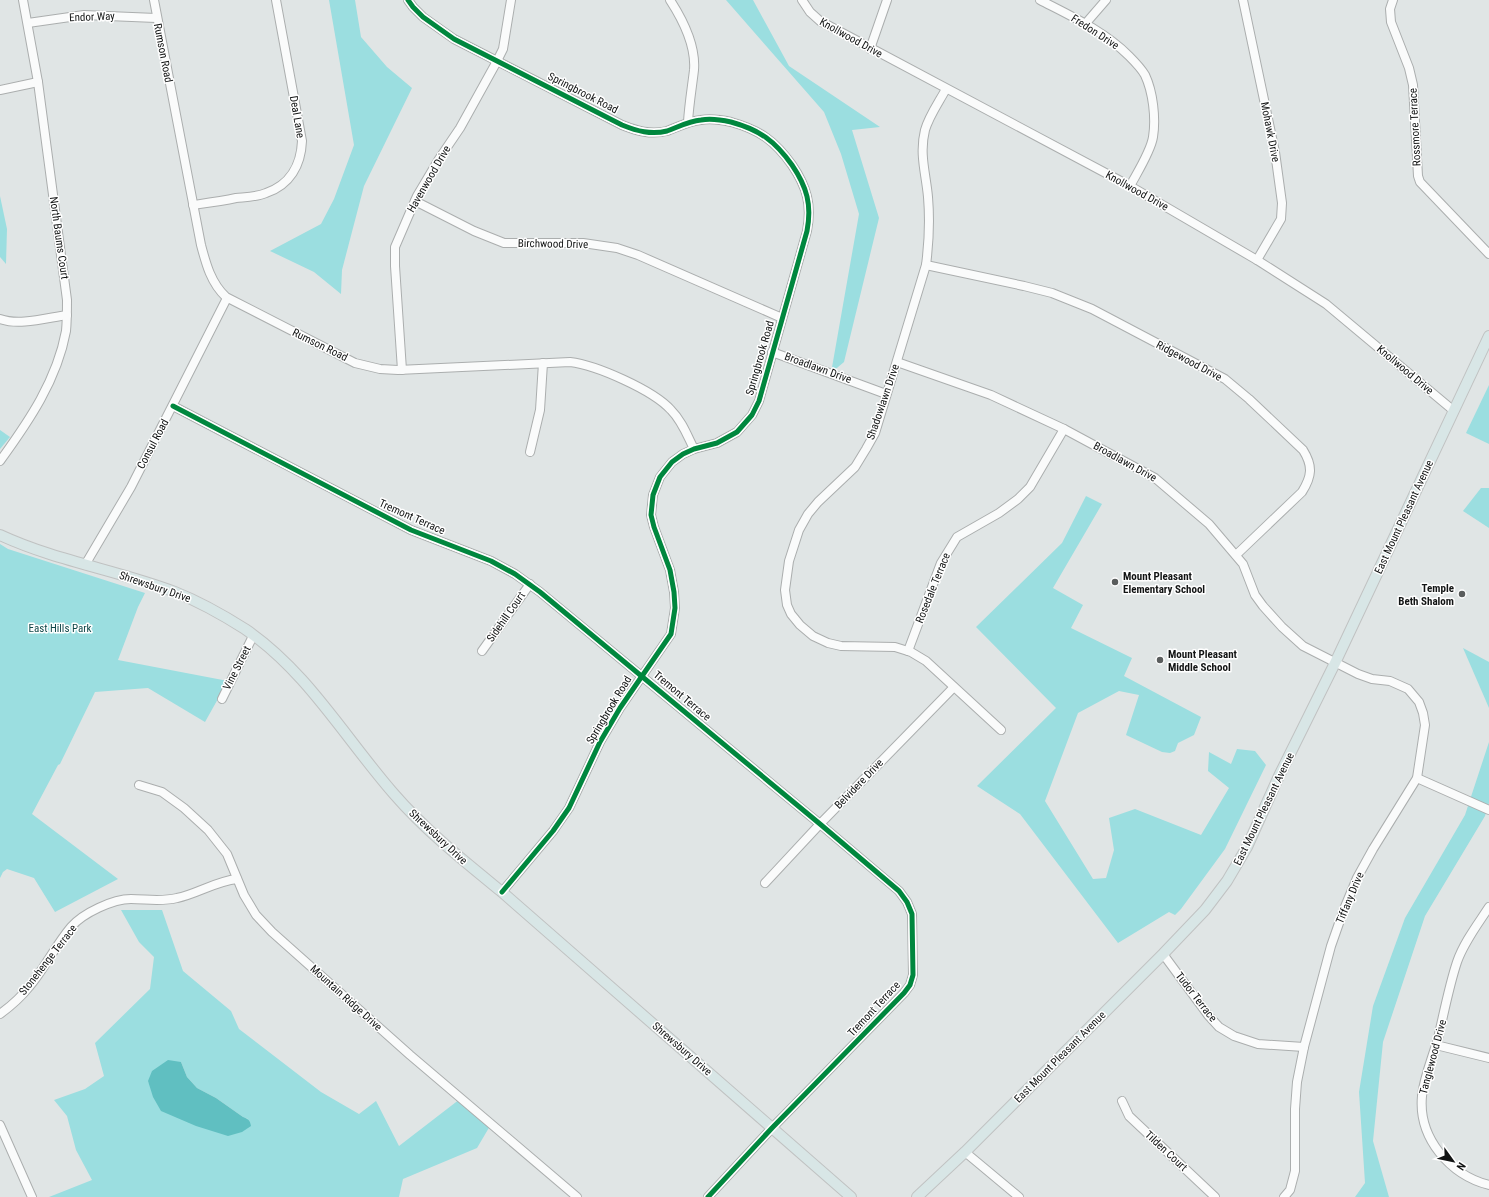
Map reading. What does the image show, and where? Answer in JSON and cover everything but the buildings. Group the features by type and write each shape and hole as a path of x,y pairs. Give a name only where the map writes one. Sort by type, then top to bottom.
{"main road":[{"name":"East Mount Pleasant Avenue","path":"917,1197 965,1152 1163,954 1205,910 1227,881 1247,847 1279,776 1335,663 1489,336"},
{"name":"Shrewsbury Drive","path":"0,535 50,555 175,592 210,609 253,636 286,663 309,687 369,764 416,817 446,846 502,892 851,1197"}],"street":[{"name":"North Baums Court","path":"0,461 37,407 50,382 60,356 66,330 67,315 67,300 38,82 24,0"},
{"name":"Rumson Road","path":"154,0 156,18 200,244 207,268 221,292 227,298 355,362 380,369 402,370 570,362 593,367 636,386 657,398 670,408 679,419 694,449"},
{"name":"Deal Lane","path":"193,205 266,193 280,186 291,176 298,165 302,141 276,0"},
{"name":"Springbrook Road","path":"408,0 413,8 423,17 454,39 622,125 637,131 666,131 688,122 702,119 720,120 758,131 772,141 785,155 799,176 809,205 810,218 807,231 759,401 747,421 737,432 724,440 682,454 667,466 657,483 653,495 651,508 652,521 670,570 674,592 675,608 671,634 641,676 600,742 569,808 553,831 502,892"},
{"name":"Havenwood Drive","path":"402,370 395,247 415,201 439,159 475,104 503,49 512,0"},
{"path":"670,0 688,34 693,53 694,69 688,122"},
{"name":"Knollwood Drive","path":"802,0 810,12 820,22 1130,186 1257,260 1326,304 1454,411"},
{"path":"870,49 887,0"},
{"name":"Fredon Drive","path":"1040,0 1086,23 1116,43 1145,74 1154,109 1153,138 1130,186"},
{"path":"1086,23 1106,0"},
{"name":"Mohawk Drive","path":"1243,0 1275,152 1282,203 1281,219 1257,260"},
{"name":"Rossmore Terrace","path":"1393,0 1390,9 1391,22 1409,68 1412,85 1418,176 1420,182 1489,254"},
{"name":"Endor Way","path":"28,23 84,15 156,18"},
{"path":"0,90 38,82"},
{"name":"Shadowlawn Drive","path":"946,89 928,123 923,145 922,158 928,195 929,218 929,241 926,265 875,433 855,467 818,502 808,514 799,530 789,562 785,590 787,605 791,614 800,625 813,636 828,643 842,646 895,647 908,651 926,661 1001,730"},
{"name":"Birchwood Drive","path":"415,201 474,231 504,243 583,243 617,248 782,318"},
{"name":"Ridgewood Drive","path":"926,265 1024,286 1052,294 1092,309 1225,379 1250,399 1303,450 1309,459 1311,470 1308,482 1302,492 1236,555"},
{"name":"Consul Road","path":"85,565 173,406 227,298"},
{"path":"0,319 8,322 17,322 67,315"},
{"name":"Broadlawn Drive","path":"772,352 886,394"},
{"name":"Broadlawn Drive","path":"897,362 991,395 1064,429 1155,478 1209,524 1236,555 1242,564 1255,595 1282,627 1304,646 1335,663"},
{"path":"530,452 540,410 543,363"},
{"name":"Tremont Terrace","path":"173,406 411,530 491,562 515,574 530,584 820,824 899,892 907,902 912,914 913,976 910,985 904,993 772,1128"},
{"name":"Rosedale Terrace","path":"908,651 941,563 957,537 999,513 1018,499 1033,482 1064,429"},
{"name":"Sidehill Court","path":"482,651 530,584"},
{"name":"Vine Street","path":"222,699 253,636"},
{"name":"Tiffany Drive","path":"1284,1197 1290,1190 1295,1170 1297,1089 1304,1047 1331,946 1356,878 1417,778 1425,726 1423,713 1419,702 1408,689 1390,681 1372,679 1335,663"},
{"name":"Belvidere Drive","path":"765,883 820,824 954,687"},
{"path":"1417,778 1489,810"},
{"name":"Mountain Ridge Drive","path":"139,785 162,792 184,808 208,830 227,854 244,895 256,915 272,932 410,1055 577,1197"},
{"name":"Stonehenge Terrace","path":"0,1014 13,1004 30,987 61,939 72,926 92,911 117,901 130,899 174,899 191,895 226,880 237,879"},
{"name":"Tanglewood Drive","path":"1489,906 1466,943 1457,961 1436,1045 1425,1080 1422,1098 1422,1114 1426,1130 1436,1148 1449,1163 1469,1178 1476,1182 1489,1185"},
{"name":"Tudor Terrace","path":"1163,954 1208,1015 1219,1027 1234,1036 1258,1044 1304,1047"},
{"path":"1436,1045 1489,1058"},
{"name":"Tilden Court","path":"1122,1101 1128,1116 1215,1197"},
{"path":"0,1125 32,1197"},
{"path":"708,1197 772,1128"},
{"path":"965,1152 1019,1197"}],"green space":[{"path":"329,0 355,0 361,37 387,67 412,88 364,186 342,270 341,294 314,272 270,251 321,224 334,199 354,145"},
{"path":"726,0 753,0 789,66 880,127 852,130 879,218 844,362 831,373 859,214 841,154 824,112"},
{"path":"0,196 7,229 6,264 0,257"},
{"path":"1489,385 1489,444 1466,433"},
{"path":"0,430 10,437 0,449"},
{"path":"1481,488 1489,488 1489,528 1463,511"},
{"path":"1086,496 1102,504 1053,588 1083,605 1071,628 1132,658 1124,676 1201,717 1194,735 1178,743 1175,751 1170,753 1162,752 1126,735 1139,695 1119,691 1078,713 1045,801 1093,879 1106,878 1114,850 1109,818 1135,809 1201,835 1229,788 1208,771 1209,752 1231,764 1237,749 1255,751 1266,765 1225,849 1181,909 1175,915 1169,912 1118,943 1020,814 977,786 1056,708 976,627 1062,543"},
{"name":"East Hills Park","path":"0,544 8,549 145,593 138,607 118,660 228,681 205,722 148,688 95,692 60,764 58,765 32,814 118,879 55,912 34,878 7,869 3,872 0,878"},
{"path":"1463,648 1489,662 1489,708"},
{"path":"1489,742 1489,803 1485,816 1425,916 1383,1042 1373,1141 1389,1197 1355,1197 1365,1183 1359,1092 1373,1006 1405,918 1465,815"},
{"path":"121,910 162,910 183,971 231,1011 239,1029 321,1092 359,1114 376,1101 399,1146 460,1099 490,1126 477,1148 403,1179 399,1197 49,1197 92,1180 76,1150 67,1116 54,1100 85,1089 104,1076 95,1043 150,989 154,957 139,942","holes":["181,1062 187,1077 197,1088 216,1098 248,1119 148,1082"]}],"shaded area":[{"path":"168,1060 181,1062 187,1077 197,1088 216,1098 247,1119 251,1126 242,1132 228,1136 196,1126 161,1111 153,1097 148,1081 152,1071"}],"cycle path":[{"path":"408,0 423,17 454,39 622,125 639,131 655,133 667,131 692,122 713,119 741,125 759,133 773,143 792,165 805,189 809,213 807,231 759,401 752,415 737,432 717,443 694,449 683,454 672,462 660,477 653,495 651,515 670,570 674,592 675,608 671,634 620,708 600,742 569,808 553,831 502,892"},
{"path":"173,406 411,530 491,561 515,574 540,592 820,824 899,891 907,902 912,914 913,975 910,985 904,993 772,1128 708,1197"}],"place":[{"name":"Mount Pleasant Elementary School","path":"1115,582"},
{"name":"Temple Beth Shalom","path":"1462,594"},
{"name":"Mount Pleasant Middle School","path":"1160,660"}]}
